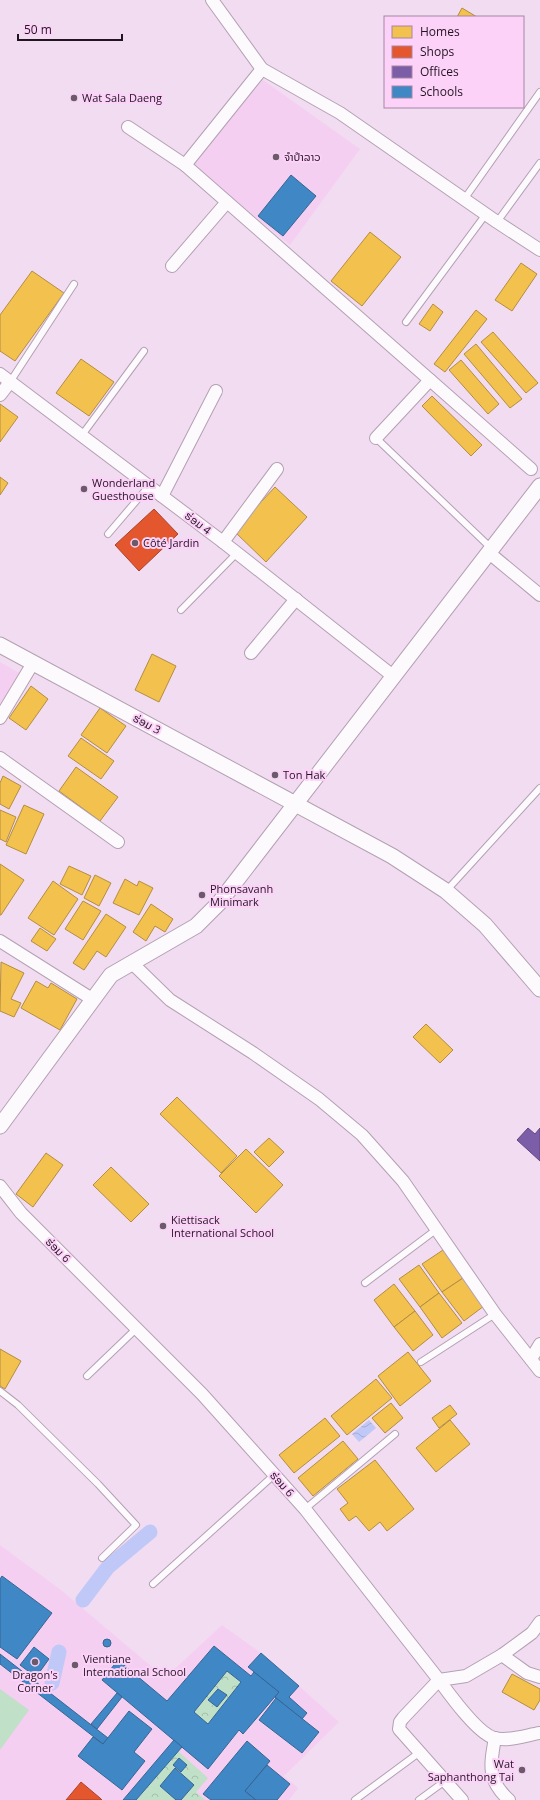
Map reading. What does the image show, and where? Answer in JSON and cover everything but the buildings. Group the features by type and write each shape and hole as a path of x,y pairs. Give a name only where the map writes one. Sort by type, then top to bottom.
{"street":[{"path":"212,0 262,69 340,112 465,198 497,222 540,250"},
{"path":"185,165 262,69"},
{"path":"128,127 185,165 530,470"},
{"path":"172,266 227,202"},
{"path":"0,395 5,378"},
{"name":"ຮ່ອມ 4","path":"5,378 223,542 393,676"},
{"path":"376,438 430,380"},
{"path":"162,496 216,391"},
{"path":"223,542 277,469"},
{"path":"0,1126 111,975 196,926 219,902 489,550 540,486"},
{"path":"489,550 540,595"},
{"path":"251,653 296,599"},
{"name":"ຮ່ອມ 3","path":"0,645 392,856 446,891 485,924 540,989"},
{"path":"0,718 33,663"},
{"path":"0,758 118,842"},
{"path":"0,941 92,999"},
{"path":"132,963 170,1000 259,1057 319,1099 362,1135 403,1182 495,1314 540,1371"},
{"name":"ຮ່ອມ 6","path":"0,1186 21,1213 202,1394 305,1509 457,1704 484,1733 495,1738"},
{"path":"531,1359 540,1344"},
{"path":"462,1800 399,1729 400,1722 439,1680 466,1676 502,1655 532,1633 540,1622"},
{"path":"502,1655 527,1673 540,1677"},
{"path":"509,1800 496,1786 492,1776 490,1762 495,1738 513,1738 540,1733"}],"lane":[{"path":"465,198 540,92"},
{"path":"497,222 540,163"},
{"path":"406,322 486,214"},
{"path":"5,378 74,284"},
{"path":"82,435 144,351"},
{"path":"376,438 489,550"},
{"path":"108,534 149,486"},
{"path":"181,610 237,553"},
{"path":"446,891 540,788"},
{"path":"365,1283 437,1229"},
{"path":"421,1362 495,1314"},
{"path":"87,1376 137,1328"},
{"path":"0,1391 18,1405 72,1458 136,1525 102,1558"},
{"path":"305,1509 395,1434"},
{"path":"153,1584 274,1475"},
{"path":"355,1800 420,1752"},
{"path":"419,1800 445,1781"}],"shaded area":[{"name":"ຈຳປຳລາວ","path":"263,80 360,149 290,245 191,165"},
{"path":"0,662 23,675 0,716"},
{"name":"Vientiane International School","path":"0,1545 61,1590 165,1678 222,1625 261,1653 299,1686 339,1722 284,1776 298,1788 289,1800 0,1800"}],"green space":[{"path":"227,1671 241,1682 208,1724 194,1712"},
{"path":"0,1689 29,1710 0,1750"},
{"path":"178,1751 208,1778 196,1792 205,1800 136,1800"}],"water":[{"path":"369,1420 376,1428 359,1442 352,1434"}],"waterway":[{"path":"83,1600 108,1567 150,1532"},
{"path":"52,1683 59,1652"}],"place":[{"name":"Wat Sala Daeng","path":"74,98"},
{"name":"ຈຳປຳລາວ","path":"276,157"},
{"name":"Wonderland Guesthouse","path":"84,489"},
{"name":"Côté Jardin","path":"135,543"},
{"name":"Ton Hak","path":"275,775"},
{"name":"Phonsavanh Minimark","path":"202,895"},
{"name":"Kiettisack International School","path":"163,1226"},
{"name":"Dragon's Corner","path":"35,1662"},
{"name":"Vientiane International School","path":"75,1665"},
{"name":"Wat Saphanthong Tai","path":"522,1770"}]}
